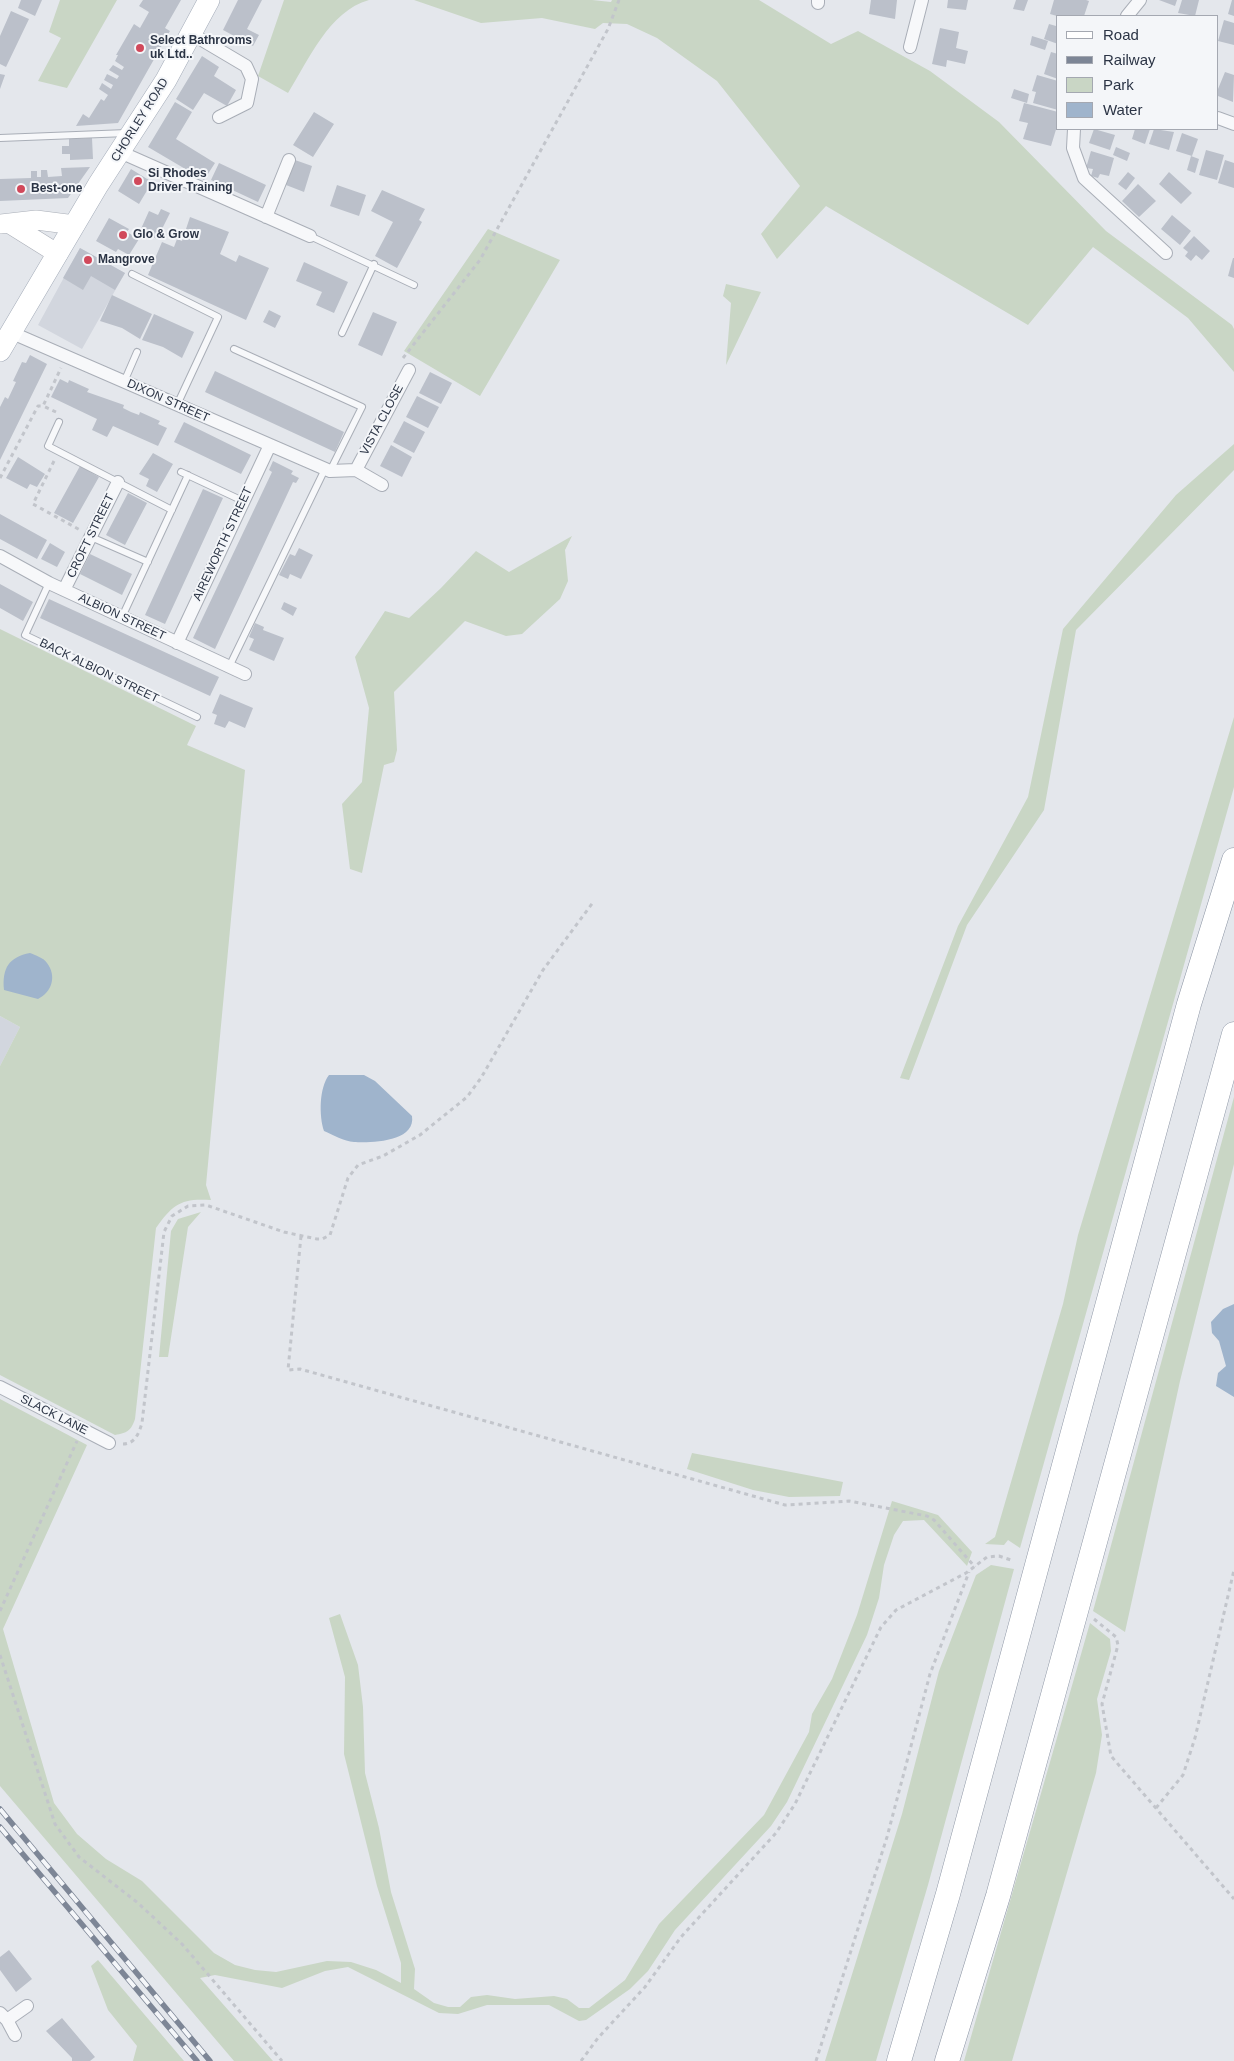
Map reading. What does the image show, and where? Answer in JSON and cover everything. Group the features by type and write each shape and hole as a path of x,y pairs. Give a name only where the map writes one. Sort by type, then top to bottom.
{"highway":[{"path":"899,2061 948,1894 1189,1004 1234,860"},
{"path":"947,2061 998,1896 1234,1034"}],"main road":[{"name":"CHORLEY ROAD","path":"0,351 192,34 209,0"},
{"path":"5,224 36,220 67,239"},
{"path":"5,224 67,239"}],"street":[{"path":"910,47 922,0"},
{"path":"1128,15 1140,0"},
{"path":"192,34 246,66 252,79 247,103 219,118"},
{"path":"1219,118 1234,124"},
{"path":"1074,130 1073,148 1084,178 1166,253"},
{"path":"120,152 310,236"},
{"path":"266,217 289,160"},
{"name":"DIXON STREET","path":"10,332 328,470"},
{"name":"VISTA CLOSE","path":"356,470 404,366"},
{"name":"AIREWORTH STREET","path":"177,643 270,445"},
{"name":"VISTA CLOSE","path":"328,470 356,470 382,485"},
{"name":"CROFT STREET","path":"64,590 118,482"},
{"name":"ALBION STREET","path":"0,556 49,583 245,674"},
{"name":"SLACK LANE","path":"0,1387 109,1443"},
{"path":"15,2035 3,2016 26,2006"}],"lane":[{"path":"0,138 133,133"},
{"path":"310,236 374,264 414,285"},
{"path":"342,333 374,264"},
{"path":"132,274 218,317 177,405"},
{"path":"229,667 328,470 362,408 234,348"},
{"path":"124,382 137,352"},
{"path":"59,422 48,446 172,510"},
{"path":"181,472 243,501"},
{"path":"122,617 188,475"},
{"path":"90,536 148,562"},
{"name":"BACK ALBION STREET","path":"49,583 25,634 196,717"}],"path":[{"path":"404,366 480,260 608,29 619,0"},
{"path":"43,406 66,356"},
{"path":"0,478 38,406 43,406 62,415 59,422"},
{"path":"59,452 33,504 90,536"},
{"path":"109,1443 127,1444 138,1437 142,1423 164,1232 172,1216 188,1206 206,1205 284,1232 322,1239 330,1235 348,1178 353,1170 358,1165 383,1156 420,1135 467,1097 481,1078 543,970 594,900"},
{"path":"301,1236 288,1370 300,1369 785,1505 849,1501 926,1516 934,1520 975,1567"},
{"path":"0,1611 82,1429"},
{"path":"581,2061 598,2038 645,1987 681,1937 776,1833 795,1804 881,1627 896,1610 969,1571 987,1557 999,1556 1014,1561"},
{"path":"1156,1808 1182,1775 1195,1738 1234,1570"},
{"path":"816,2061 887,1837 930,1674 969,1571"},
{"path":"1094,1619 1116,1637 1118,1645 1102,1704 1111,1756 1234,1899"},
{"path":"0,1655 55,1824 79,1857 138,1902 182,1944 282,2061"}],"shaded area":[{"path":"80,248 125,273 82,349 38,325"},
{"path":"0,1016 20,1027 0,1066"}],"green space":[{"path":"60,0 117,0 67,88 38,81 61,38 49,32"},
{"path":"284,0 369,0 355,6 331,26 312,52 288,93 258,76"},
{"path":"414,0 592,0 611,2 612,0 759,0 831,44 858,31 930,71 999,122 1106,231 1232,325 1234,329 1234,372 1188,318 1093,247 1028,325 826,206 777,259 761,234 800,186 717,81 657,38 627,24 603,23 595,29 542,18 481,23"},
{"path":"488,229 560,260 480,396 404,351"},
{"path":"726,284 761,292 726,365 731,303 723,296"},
{"path":"1234,444 1234,470 1076,630 1044,810 967,925 909,1080 900,1078 958,926 1028,797 1063,629 1176,495"},
{"path":"572,536 565,550 568,581 560,599 522,634 506,636 465,621 394,692 397,750 394,762 384,765 362,873 350,869 342,804 362,782 369,708 355,657 385,611 409,618 476,551 509,572"},
{"path":"0,629 196,726 187,745 245,770 206,1185 211,1200 192,1200 179,1204 168,1213 156,1228 135,1419 128,1431 115,1435 0,1375 0,1066 20,1027 0,1016"},
{"path":"1234,717 1234,787 1020,1548 1008,1540 1004,1545 985,1544 995,1537 1063,1304 1078,1235"},
{"path":"1234,1097 1234,1164 1180,1381 1125,1632 1093,1611"},
{"path":"201,1212 188,1227 168,1357 159,1357 171,1231 178,1219"},
{"path":"0,1399 87,1445 3,1629 54,1803 77,1834 106,1859 142,1881 214,1953 235,1965 255,1970 276,1972 327,1961 351,1962 376,1970 401,1983 401,1963 377,1886 344,1754 345,1677 329,1618 340,1614 358,1665 363,1707 365,1773 379,1828 391,1892 415,1969 414,1989 434,2003 448,2007 460,2007 471,1997 487,1995 515,1999 554,1996 567,1999 579,2008 589,2008 625,1980 659,1924 764,1815 809,1732 812,1714 832,1679 857,1615 892,1501 938,1515 972,1552 967,1566 924,1520 903,1521 894,1535 884,1565 879,1598 867,1635 787,1802 771,1826 675,1930 648,1971 630,1989 586,2020 579,2021 549,2005 487,2005 458,2014 439,2013 348,1967 325,1971 282,1988 215,1975 200,1978 273,2061 234,2061 0,1786"},
{"path":"692,1453 843,1482 840,1496 789,1497 753,1490 687,1469"},
{"path":"991,1565 1014,1569 928,1885 876,2061 825,2061 902,1814 939,1671 976,1575"},
{"path":"1090,1623 1110,1639 1111,1651 1097,1699 1102,1735 1096,1773 1012,2061 964,2061"},
{"path":"98,1960 184,2061 133,2061 137,2046 108,2010 91,1966"}],"water":[{"path":"30,953 46,961 52,973 50,988 38,999 4,990 4,976 8,965 17,957"},
{"path":"329,1075 364,1075 375,1081 412,1116 411,1125 400,1136 371,1142 350,1141 324,1131 321,1118 321,1102 323,1087"},
{"path":"1234,1304 1234,1397 1216,1386 1218,1373 1226,1366 1219,1341 1212,1333 1211,1322 1223,1309"}],"building":[{"path":"21,0 42,0 35,16 18,8"},
{"path":"143,0 181,0 165,28 170,31 118,123 76,126 83,114 89,118 101,99 104,101 108,95 99,89 102,83 111,89 113,85 104,80 107,74 117,79 119,76 109,70 113,65 122,70 124,67 115,61 118,55 116,55 134,24 140,28 149,12 139,6"},
{"path":"238,0 262,0 247,29 259,35 253,46 223,30"},
{"path":"871,0 897,0 895,19 869,14"},
{"path":"948,0 968,0 966,10 947,8"},
{"path":"1016,0 1028,0 1024,11 1013,9"},
{"path":"1054,0 1089,1 1084,15 1056,16 1050,14"},
{"path":"1159,0 1177,0 1175,6"},
{"path":"1182,0 1199,0 1195,15 1178,13"},
{"path":"1232,0 1234,0 1234,16 1228,14"},
{"path":"11,11 29,19 6,67 0,64 0,36"},
{"path":"1224,20 1234,23 1234,45 1219,41"},
{"path":"1049,24 1056,26 1056,43 1044,39"},
{"path":"940,28 959,32 956,48 968,51 965,64 947,60 946,67 932,64"},
{"path":"1032,36 1048,41 1045,50 1030,45"},
{"path":"1051,52 1056,53 1056,78 1044,74"},
{"path":"202,56 219,67 214,76 236,90 227,106 204,93 193,110 176,99"},
{"path":"1225,72 1234,75 1233,102 1219,96 1219,87"},
{"path":"0,74 5,75 0,89"},
{"path":"1037,75 1056,80 1056,109 1033,103 1036,92 1032,91"},
{"path":"1014,89 1029,94 1027,103 1011,98"},
{"path":"175,102 192,112 176,139 215,163 204,180 148,147"},
{"path":"1024,103 1056,111 1056,130 1051,146 1023,139 1028,123 1019,121"},
{"path":"314,112 334,124 313,157 293,145"},
{"path":"1094,130 1115,135 1110,150 1089,143"},
{"path":"1135,130 1150,130 1145,144 1132,139"},
{"path":"1154,130 1174,132 1169,150 1149,144"},
{"path":"1182,133 1198,139 1192,156 1176,151"},
{"path":"92,138 93,159 70,160 70,154 62,154 62,146 69,146 69,139"},
{"path":"1116,147 1130,153 1127,161 1113,155"},
{"path":"1206,150 1224,155 1217,180 1199,175"},
{"path":"1091,151 1114,158 1109,176 1100,174 1098,178 1091,176 1093,169 1086,168"},
{"path":"1191,156 1199,159 1195,173 1187,170"},
{"path":"295,160 312,166 304,192 286,185"},
{"path":"1225,160 1234,163 1234,188 1218,183"},
{"path":"219,163 266,185 258,202 211,180"},
{"path":"90,167 68,198 0,201 0,179 31,178 31,171 37,171 37,177 41,177 41,170 47,170 48,177 62,176 61,168"},
{"path":"131,169 152,182 139,204 118,191"},
{"path":"1128,172 1135,178 1126,190 1118,184"},
{"path":"1169,172 1192,193 1181,204 1159,184"},
{"path":"1138,184 1156,201 1139,217 1122,201"},
{"path":"337,185 366,195 359,216 330,206"},
{"path":"382,190 425,209 419,220 422,222 397,268 375,256 393,222 371,211"},
{"path":"161,209 170,213 157,239 140,231 149,211 158,215"},
{"path":"1172,215 1191,231 1180,245 1161,229"},
{"path":"190,217 229,232 220,254 236,262 239,255 269,268 246,320 148,275 162,242 174,247 177,239 182,241"},
{"path":"109,218 129,229 127,232 139,239 129,255 118,249 116,252 96,241"},
{"path":"1194,236 1210,251 1202,260 1196,255 1191,261 1185,256 1188,252 1183,248"},
{"name":"Mangrove","path":"80,248 125,273 115,290 91,276 83,290 63,278"},
{"path":"1234,258 1234,278 1228,276"},
{"path":"304,262 348,282 334,313 316,305 322,292 296,281"},
{"path":"112,295 152,314 140,339 122,328 100,321"},
{"path":"269,310 281,316 275,328 263,322"},
{"path":"373,312 397,322 382,356 358,345"},
{"path":"154,314 194,332 182,358 163,347 142,340"},
{"path":"30,355 47,364 0,460 0,407 5,397 8,399 16,382 13,381 22,362 26,363"},
{"path":"215,371 344,432 335,452 205,392"},
{"path":"430,372 452,383 441,404 419,393"},
{"path":"60,379 68,383 69,380 89,389 87,392 124,405 123,408 131,412 139,415 140,412 160,421 158,424 167,428 158,446 113,426 107,437 92,430 97,419 51,397"},
{"path":"417,396 439,407 428,428 406,417"},
{"path":"404,421 425,432 414,453 393,442"},
{"path":"184,422 251,455 241,474 174,442"},
{"path":"391,445 412,457 402,477 380,466"},
{"path":"153,453 173,464 157,492 146,486 149,479 139,474"},
{"path":"18,457 45,474 37,487 30,484 27,489 6,478"},
{"path":"273,461 293,471 291,474 299,478 296,483 293,482 215,649 193,638 272,472 269,470"},
{"path":"80,466 99,477 73,523 54,513"},
{"path":"203,489 223,498 165,624 145,615"},
{"path":"128,493 147,503 125,545 106,535"},
{"path":"0,514 47,540 37,559 0,539"},
{"path":"50,543 65,552 57,567 41,559"},
{"path":"299,548 313,555 301,579 290,574 288,579 279,575 290,554 295,556"},
{"path":"90,554 132,574 122,595 80,574"},
{"path":"0,584 33,602 23,621 0,608"},
{"path":"49,599 219,677 210,696 40,618"},
{"path":"284,602 297,608 293,616 281,609"},
{"path":"255,623 264,627 263,630 284,638 274,661 249,650 254,639 249,637"},
{"path":"220,694 253,708 245,728 229,721 225,728 214,724 217,715 212,713"},
{"path":"9,1950 32,1979 16,1992 0,1970 0,1957"},
{"path":"62,2018 95,2057 90,2061 72,2061 72,2058 46,2031"}],"railway":[{"path":"0,1809 210,2061"},
{"path":"0,1827 197,2061"}],"place":[{"name":"Select Bathrooms uk Ltd..","path":"140,48"},
{"name":"Si Rhodes Driver Training","path":"138,181"},
{"name":"Best-one","path":"21,189"},
{"name":"Glo & Grow","path":"123,235"},
{"name":"Mangrove","path":"88,260"}]}
